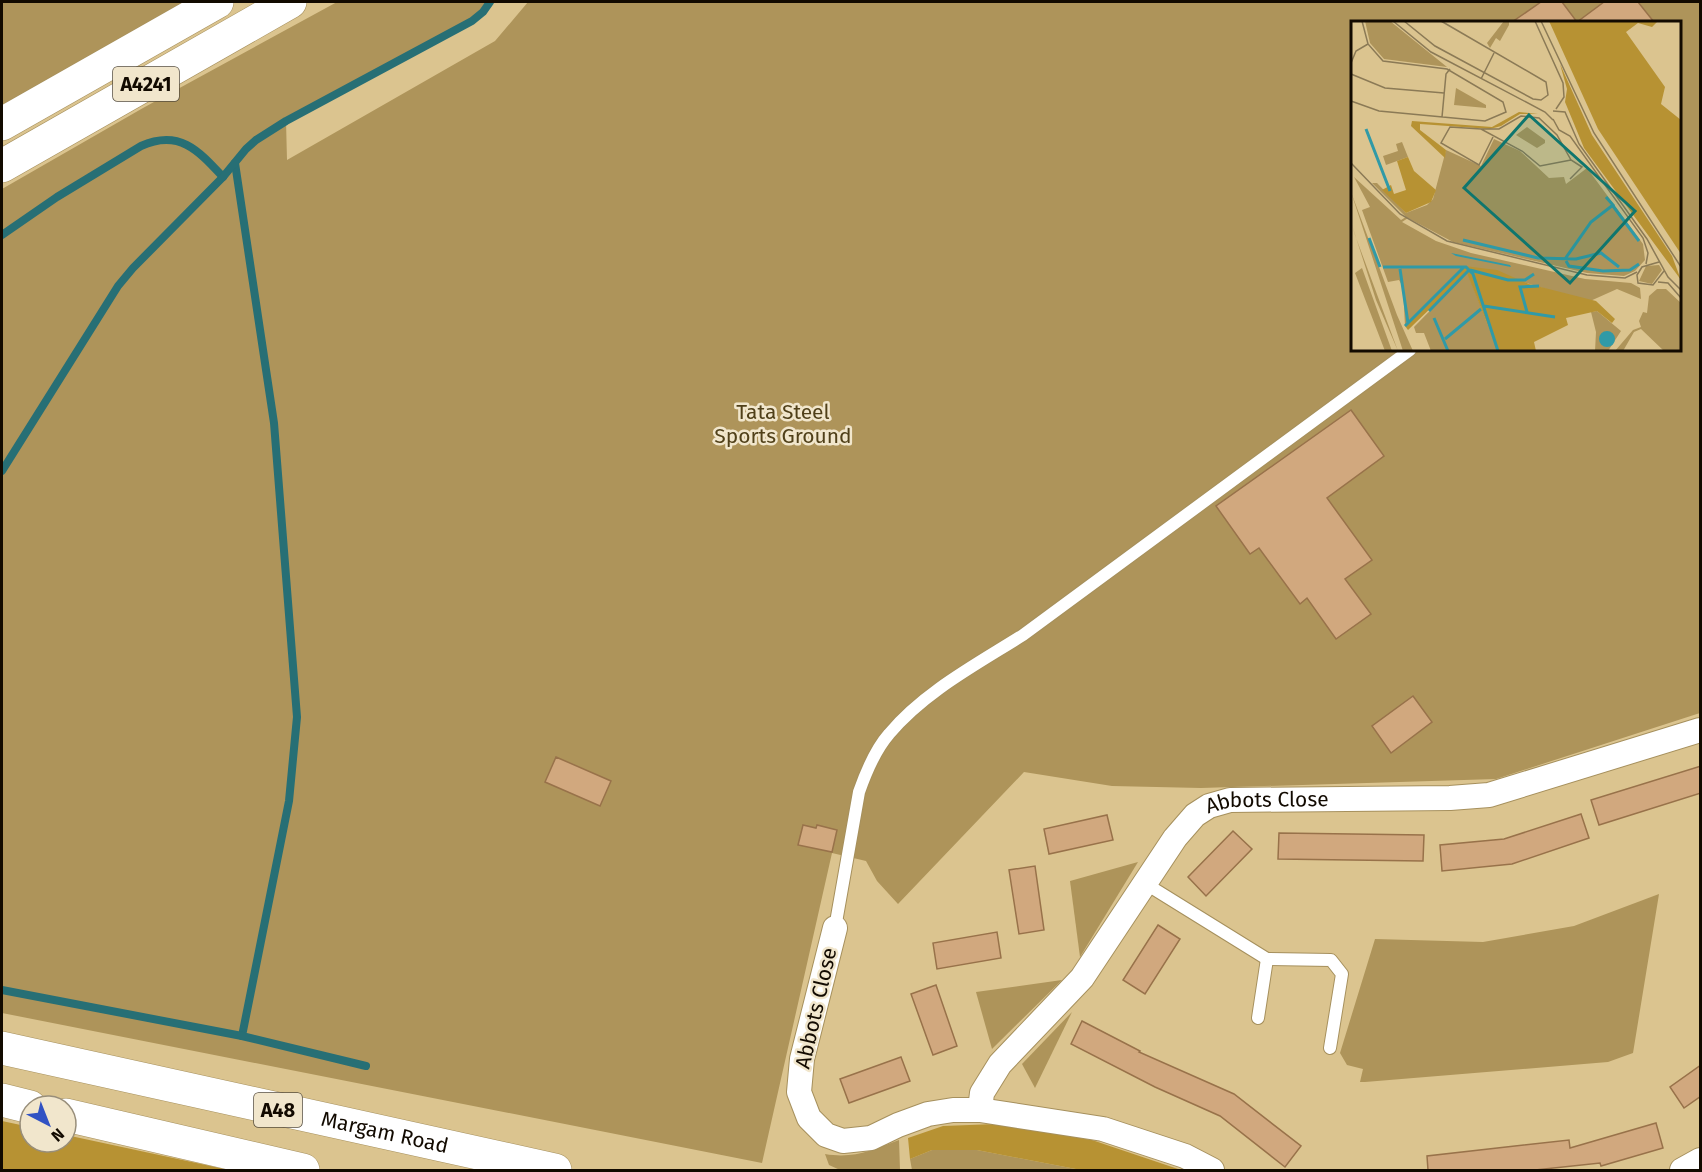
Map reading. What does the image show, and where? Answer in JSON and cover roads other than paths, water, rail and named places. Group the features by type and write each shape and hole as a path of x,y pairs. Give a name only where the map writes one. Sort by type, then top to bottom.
{"main road":[{"name":"A4241","path":"2,124 217,2"},
{"name":"A4241","path":"2,166 290,2"},
{"name":"Margam Road","path":"2,1048 555,1170"},
{"path":"2,1100 18,1104"},
{"name":"A48","path":"78,1118 303,1170"}],"street":[{"name":"Abbots Close","path":"980,1110 982,1093 1000,1064 1082,978 1175,838 1195,815 1209,806 1230,800 1450,798 1489,795 1701,730"},
{"name":"Abbots Close","path":"835,928 802,1059 799,1092 808,1118 826,1135 843,1141 872,1138 928,1113 980,1110 1103,1129 1185,1156 1212,1170"},
{"path":"1682,1170 1701,1160"}],"lane":[{"path":"835,928 859,792 877,751 888,735 922,703 1023,635 1409,351"},
{"path":"1146,884 1267,960 1331,960 1342,974 1330,1048"},
{"path":"1258,1018 1267,960"}],"waterway":[{"path":"2,471 118,286 223,177 246,149 286,121 472,21 490,2"},
{"path":"2,235 57,197 141,146 154,141 177,141 187,145 205,158 223,177"},
{"path":"235,163 274,423 297,717 289,801 242,1036 366,1066"},
{"path":"2,990 242,1036"}],"park label":[{"name":"Tata Steel Sports Ground","path":"783,424"}]}
